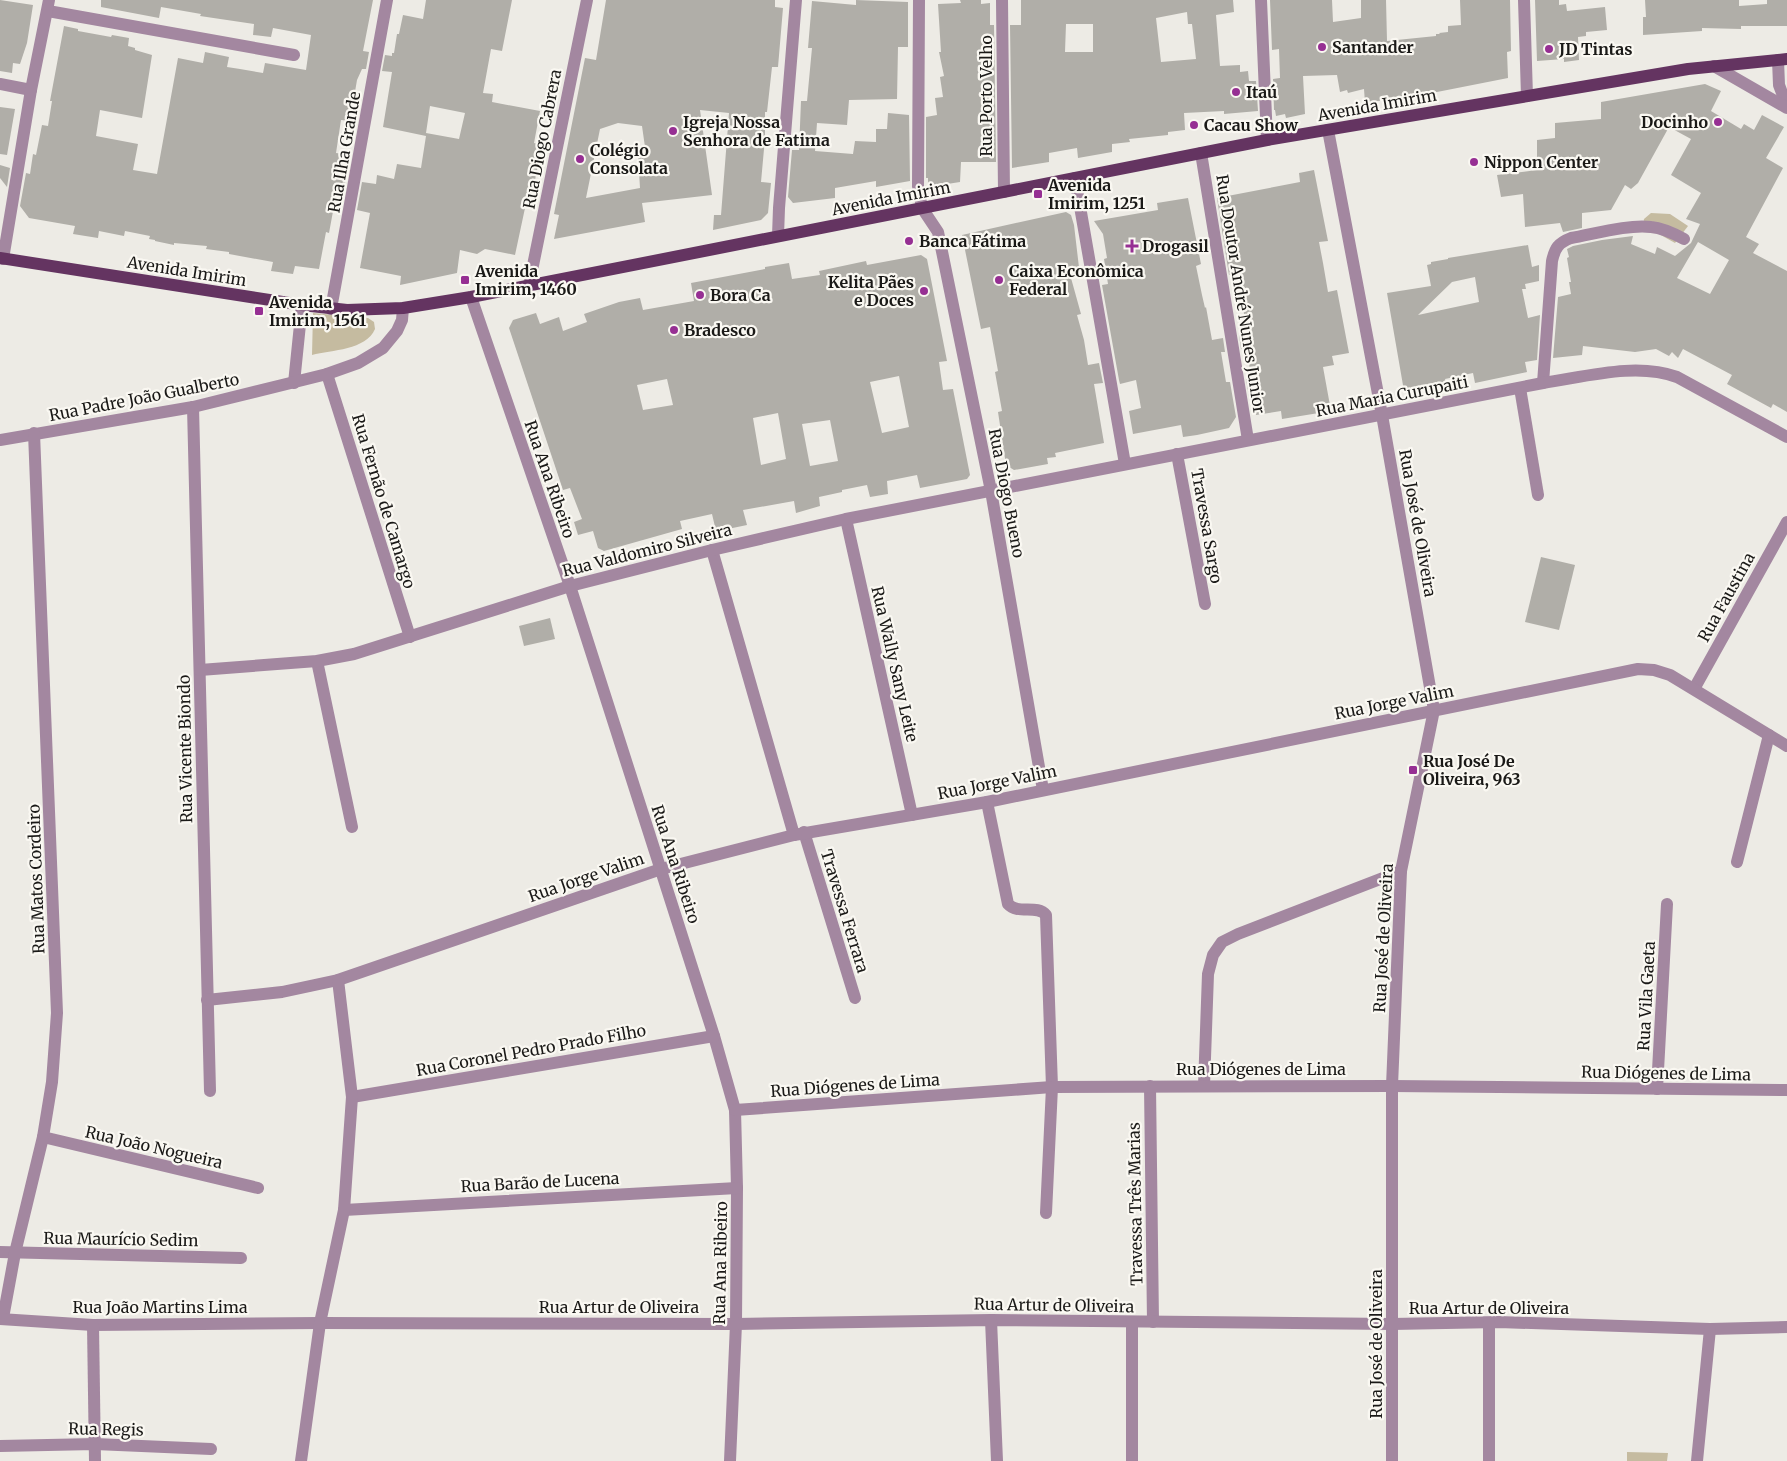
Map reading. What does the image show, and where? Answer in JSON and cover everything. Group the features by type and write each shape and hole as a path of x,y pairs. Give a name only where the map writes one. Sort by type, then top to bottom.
{"main road":[{"name":"Avenida Imirim","path":"1,259 302,306 332,309 403,308 471,297 1267,140 1688,69 1782,59"}],"street":[{"name":"Rua Ilha Grande","path":"332,309 387,0"},
{"name":"Rua Diogo Cabrera","path":"529,285 587,0"},
{"path":"778,236 796,0"},
{"path":"919,0 918,186 922,208"},
{"name":"Rua Porto Velho","path":"1002,0 1004,192"},
{"path":"1261,0 1267,140"},
{"path":"1524,0 1527,96"},
{"path":"1,259 31,90 49,6 294,55"},
{"path":"1782,59 1779,85 1787,107"},
{"path":"1714,66 1787,107"},
{"path":"0,84 31,90"},
{"name":"Rua José de Oliveira","path":"1328,130 1382,415 1434,710 1401,871 1392,1086 1392,1461"},
{"name":"Rua Doutor André Nunes Junior","path":"1201,154 1248,440"},
{"path":"1075,178 1125,464"},
{"name":"Rua Diogo Bueno","path":"922,208 938,232 991,492 1043,790"},
{"path":"1543,383 1552,261 1555,249 1562,242 1571,238 1637,227 1651,227 1668,231 1684,239"},
{"name":"Rua Ana Ribeiro","path":"471,297 570,586 714,1036 735,1110 737,1188 736,1324 730,1461"},
{"path":"294,383 302,306"},
{"name":"Rua Padre João Gualberto","path":"0,440 193,407 327,374 358,362 383,348 397,331 402,320 403,308"},
{"name":"Rua Maria Curupaiti","path":"991,492 1125,464 1543,383 1630,370 1661,371 1677,377 1787,437"},
{"name":"Rua Fernão de Camargo","path":"327,374 410,637"},
{"path":"1520,388 1538,495"},
{"name":"Rua Vicente Biondo","path":"193,407 210,1091"},
{"name":"Rua Matos Cordeiro","path":"2,1318 15,1253 43,1137 52,1082 57,1013 34,433"},
{"name":"Travessa Sargo","path":"1177,454 1204,604"},
{"name":"Rua Valdomiro Silveira","path":"200,670 317,661 354,654 570,586 846,519 991,492"},
{"name":"Rua Wally Sany Leite","path":"846,519 912,815"},
{"name":"Rua Faustina","path":"1694,689 1787,522"},
{"name":"Travessa Ferrara","path":"712,550 799,834 855,998"},
{"path":"317,661 352,827"},
{"name":"Rua Jorge Valim","path":"207,1000 282,992 338,980 660,869 799,834 988,802 1638,669 1654,670 1670,675 1787,746"},
{"path":"1737,862 1768,735"},
{"path":"988,802 1008,904 1015,909 1040,910 1046,915 1052,1087 1046,1213"},
{"path":"1204,1086 1208,974 1213,954 1222,942 1238,934 1401,871"},
{"name":"Rua Vila Gaeta","path":"1657,1089 1667,904"},
{"path":"301,1461 320,1323 344,1210 352,1097 338,980"},
{"name":"Rua Coronel Pedro Prado Filho","path":"352,1097 714,1036"},
{"name":"Travessa Três Marias","path":"1150,1086 1153,1322"},
{"name":"Rua Diógenes de Lima","path":"735,1110 1052,1087 1392,1086 1787,1090"},
{"name":"Rua João Nogueira","path":"43,1137 258,1188"},
{"name":"Rua Barão de Lucena","path":"344,1210 737,1188"},
{"name":"Rua Maurício Sedim","path":"0,1252 241,1258"},
{"name":"Rua João Martins Lima","path":"2,1318 93,1325 320,1323"},
{"path":"991,1320 997,1461"},
{"name":"Rua Artur de Oliveira","path":"320,1323 736,1324 991,1320 1392,1324 1489,1323 1710,1328 1787,1327"},
{"path":"1132,1322 1132,1461"},
{"path":"1489,1323 1489,1461"},
{"path":"93,1325 95,1461"},
{"path":"1697,1461 1710,1328"},
{"name":"Rua Regis","path":"0,1446 95,1444 211,1449"}],"shaded area":[{"path":"1651,213 1670,214 1688,226 1675,243 1643,225 1644,219"},
{"path":"313,313 368,318 374,322 375,329 371,336 356,345 312,355"},
{"path":"1627,1452 1668,1453 1667,1461 1627,1461"}],"building":[{"path":"0,0 33,5 27,43 20,64 13,63 12,73 0,71"},
{"path":"101,0 373,0 363,51 369,52 366,69 362,69 357,80 350,121 341,120 336,153 343,154 340,177 346,178 341,207 334,206 329,233 326,232 319,269 295,266 293,274 271,271 273,262 206,249 207,246 174,243 174,245 149,239 150,236 125,231 124,236 99,231 98,238 73,234 75,226 29,218 20,206 26,173 30,174 33,154 36,155 42,125 48,126 52,101 50,101 64,26 78,29 78,31 129,38 128,46 152,55 142,118 100,110 96,136 138,144 133,170 157,174 178,58 203,63 205,52 229,57 227,67 263,73 265,63 306,70 311,35 273,28 271,37 253,35 254,24 200,16 201,14 161,7 159,18 101,7"},
{"path":"426,0 512,0 502,51 491,49 483,93 493,94 492,102 540,111 534,143 542,145 532,195 528,194 515,255 485,249 477,254 460,250 457,273 400,285 401,276 360,268 370,213 357,210 362,182 376,184 377,175 394,179 397,164 421,168 426,136 383,127 392,72 382,71 385,55 392,56 392,53 394,53 403,15 423,19","holes":["430,106 465,113 459,139 426,133"]},
{"path":"606,0 775,0 775,7 783,8 778,67 772,67 767,112 765,112 761,182 771,183 768,213 761,220 713,230 714,215 721,215 729,113 700,110 712,195 642,203 645,222 554,239 559,215 554,214 585,58 596,60","holes":["618,123 642,126 646,154 638,155 640,188 586,198 600,129"]},
{"path":"856,0 908,2 908,47 898,47 897,99 849,100 847,125 817,123 815,151 853,154 855,141 876,142 876,129 887,129 888,113 909,115 910,181 876,187 876,181 835,188 835,198 793,203 788,197 792,150 799,150 801,101 807,101 812,48 808,48 812,1 856,5"},
{"path":"960,0 981,0 981,4 990,3 990,25 994,25 996,162 961,162 960,182 928,187 928,178 926,178 926,117 937,115 935,98 943,97 940,77 944,76 939,52 941,52 938,4 961,3"},
{"path":"1021,0 1233,0 1234,12 1216,15 1220,66 1240,65 1240,72 1248,71 1249,81 1256,81 1258,111 1224,114 1224,111 1184,113 1185,130 1168,132 1168,135 1129,139 1130,142 1112,144 1112,152 1078,158 1077,148 1049,153 1049,162 1012,168 1010,25 1021,25","holes":["1187,12 1188,24 1192,24 1196,59 1161,62 1156,18","1066,24 1093,24 1093,52 1065,52"]},
{"path":"1270,0 1332,0 1333,22 1361,18 1361,0 1386,0 1387,41 1436,36 1439,33 1448,32 1448,26 1461,25 1460,0 1510,0 1511,51 1507,52 1508,78 1437,92 1365,103 1364,89 1348,93 1347,90 1340,92 1337,75 1303,76 1305,114 1286,118 1285,114 1276,116 1274,110 1273,79 1280,78 1279,49 1272,50"},
{"path":"1535,0 1559,0 1559,5 1566,4 1567,11 1605,7 1607,30 1586,32 1586,36 1578,37 1579,60 1564,62 1564,59 1537,61"},
{"path":"1645,0 1739,0 1739,6 1767,4 1767,0 1787,0 1787,26 1741,26 1741,29 1702,28 1702,31 1643,35 1643,17 1646,17"},
{"path":"1705,84 1721,91 1711,111 1741,129 1744,124 1754,130 1762,115 1784,127 1766,158 1783,168 1746,237 1759,244 1753,253 1787,271 1787,412 1773,404 1771,408 1727,384 1732,375 1683,349 1678,358 1672,352 1669,356 1656,349 1635,352 1583,346 1582,355 1553,358 1558,297 1571,294 1567,249 1602,240 1633,236 1631,244 1655,254 1657,247 1675,256 1691,243 1700,224 1686,219 1701,193 1671,175 1691,139 1669,127 1638,183 1631,189 1625,185 1611,210 1582,213 1582,228 1563,232 1560,223 1525,227 1523,194 1501,197 1497,175 1537,170 1537,140 1555,138 1555,123 1601,119 1601,102","holes":["1698,242 1729,260 1710,294 1677,278"]},
{"path":"0,107 15,109 7,155 0,154"},
{"path":"0,165 10,168 7,187 0,178"},
{"path":"1314,170 1328,241 1319,242 1328,292 1337,290 1349,353 1332,356 1334,365 1323,367 1331,411 1282,419 1281,411 1256,415 1252,393 1249,397 1246,379 1251,378 1247,348 1241,349 1239,335 1248,334 1236,273 1229,275 1217,198 1300,182 1299,173"},
{"path":"1188,198 1201,264 1196,266 1202,295 1212,340 1223,338 1225,352 1221,352 1226,382 1230,382 1236,417 1229,428 1197,435 1183,437 1181,425 1133,434 1129,411 1141,408 1136,380 1120,384 1102,285 1108,284 1104,259 1107,258 1103,234 1094,221 1158,210 1157,203"},
{"path":"1066,212 1071,215 1074,225 1080,276 1071,278 1081,314 1077,315 1088,365 1099,363 1103,383 1094,384 1104,443 1055,453 1056,457 1047,458 1048,464 1014,470 1006,465 998,412 1002,411 995,372 998,371 990,327 981,329 962,235"},
{"path":"1528,245 1532,267 1539,265 1539,281 1525,284 1526,289 1522,289 1528,318 1540,315 1537,360 1525,362 1527,372 1475,383 1473,373 1445,379 1446,383 1404,391 1387,293 1431,286 1427,265 1431,264 1431,262","holes":["1475,277 1479,302 1418,315 1452,282"]},
{"path":"921,255 927,259 947,361 939,362 943,390 953,389 970,475 967,479 920,488 917,475 887,481 888,494 870,497 867,485 842,490 842,492 819,497 820,506 796,513 794,501 743,510 747,525 716,531 712,514 680,521 682,529 604,551 598,548 593,531 578,535 574,522 582,519 570,488 563,490 509,328 513,320 536,313 540,324 559,317 563,331 587,322 584,314 619,302 640,298 643,310 694,301 691,283 789,263 792,279 820,275 819,271 866,261 867,265","holes":["899,376 909,427 882,433 870,382","667,379 673,405 643,410 637,385","778,413 786,459 761,465 753,418","830,420 838,461 810,466 802,424"]},
{"path":"1541,557 1575,565 1559,630 1525,622"},
{"path":"550,618 555,639 524,646 519,626"}],"place":[{"name":"Santander","path":"1322,47"},
{"name":"JD Tintas","path":"1549,49"},
{"name":"Itaú","path":"1236,92"},
{"name":"Docinho","path":"1718,122"},
{"name":"Cacau Show","path":"1194,125"},
{"name":"Igreja Nossa Senhora de Fatima","path":"673,131"},
{"name":"Colégio Consolata","path":"580,159"},
{"name":"Nippon Center","path":"1474,162"},
{"name":"Avenida Imirim, 1251","path":"1038,194"},
{"name":"Banca Fátima","path":"909,241"},
{"name":"Drogasil","path":"1132,246"},
{"name":"Avenida Imirim, 1460","path":"465,280"},
{"name":"Caixa Econômica Federal","path":"999,280"},
{"name":"Kelita Pães e Doces","path":"924,291"},
{"name":"Bora Ca","path":"700,295"},
{"name":"Avenida Imirim, 1561","path":"259,311"},
{"name":"Bradesco","path":"674,330"},
{"name":"Rua José De Oliveira, 963","path":"1413,770"}]}
